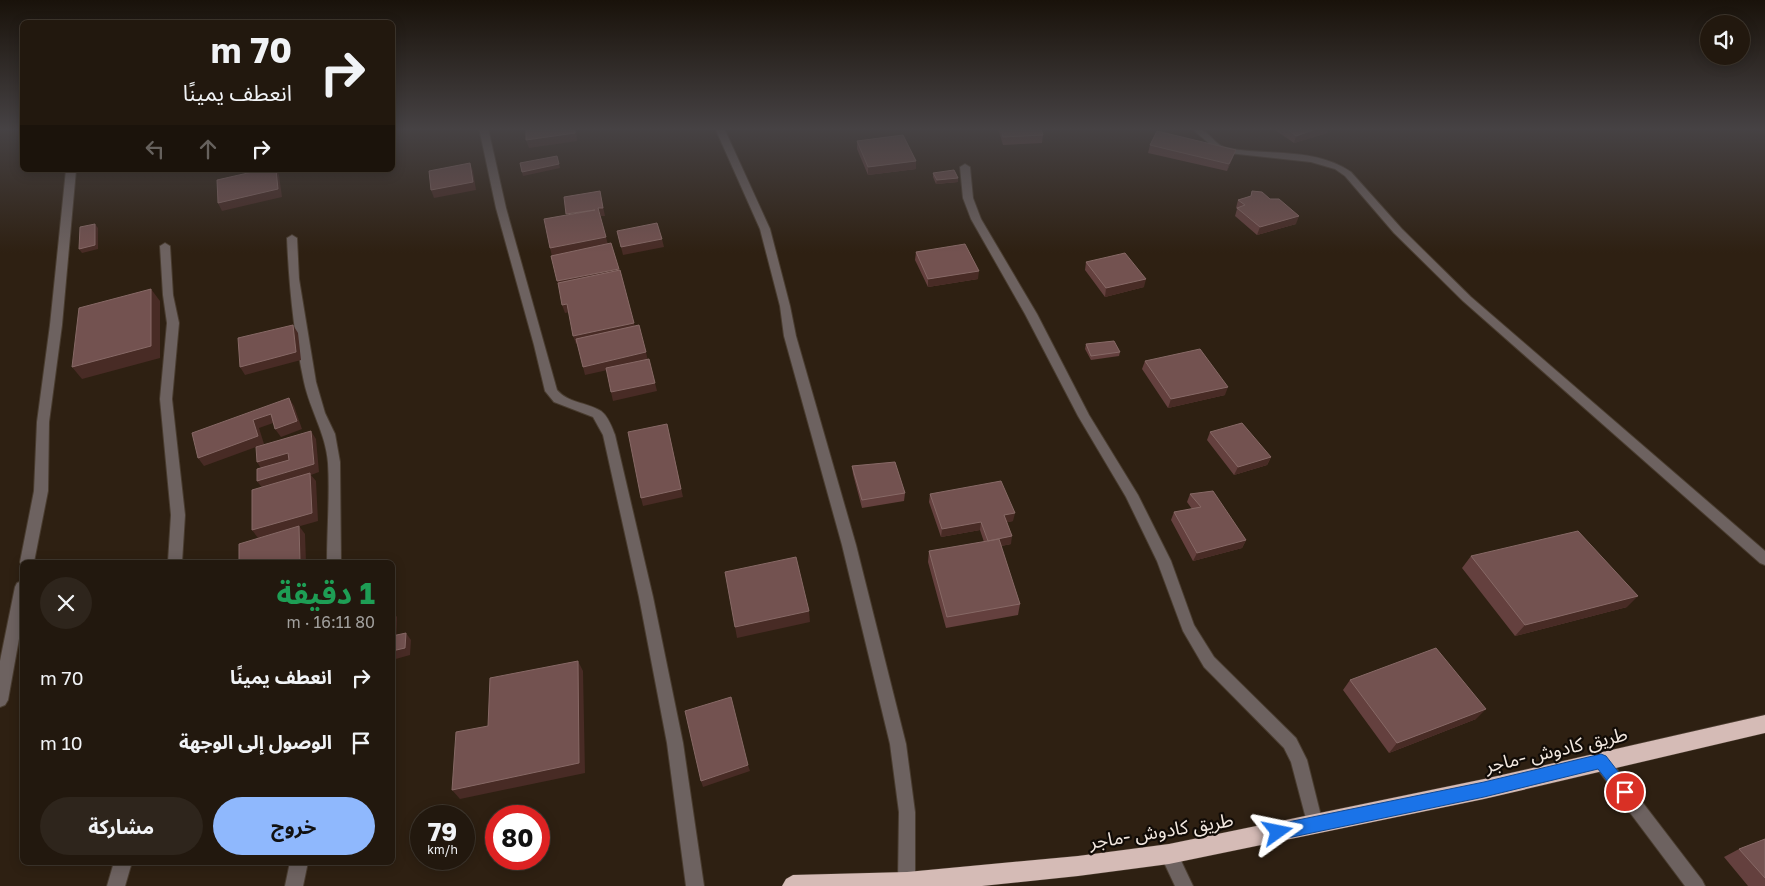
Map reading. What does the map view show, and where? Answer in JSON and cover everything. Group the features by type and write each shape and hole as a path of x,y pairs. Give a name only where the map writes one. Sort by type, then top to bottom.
{"highway":[{"name":"طريق كادوش -ماجر","path":"793,886 907,883 1078,866 1169,854 1484,790 1765,724"}],"street":[{"path":"492,169 551,391 558,399 597,414 604,421 609,435 646,597 675,743 694,886"},
{"path":"738,169 765,229 785,306 790,336 849,545 898,744 907,812 907,883"},
{"path":"965,169 968,198 976,220 1031,314 1084,416 1131,495 1164,562 1188,627 1209,662 1290,743 1299,760 1315,824"},
{"path":"1341,169 1348,174 1398,231 1467,299 1765,559"},
{"path":"27,560 40,491 43,422 56,325 71,172"},
{"path":"292,238 294,279 310,382 319,413 329,434 334,462 334,560"},
{"path":"165,246 168,295 173,323 166,398 178,515 175,560"},
{"path":"0,700 20,597"},
{"path":"1601,761 1696,886"},
{"path":"1169,854 1184,886"},
{"path":"116,886 122,865"},
{"path":"294,886 298,865"}],"building":[{"path":"471,169 473,182 431,190 429,171"},
{"path":"521,169 534,169 522,172"},
{"path":"954,170 958,178 937,180 933,173"},
{"path":"252,172 276,172 278,189 218,203 217,180"},
{"path":"600,191 603,208 598,208 606,237 550,248 544,219 595,210 566,214 564,197"},
{"path":"1252,191 1262,192 1270,199 1279,199 1299,216 1260,227 1237,208 1245,205 1238,200 1251,196"},
{"path":"657,223 662,239 621,247 617,231"},
{"path":"95,224 95,245 79,249 80,227"},
{"path":"611,243 619,269 557,281 551,256"},
{"path":"965,244 979,271 928,279 916,252"},
{"path":"1125,253 1146,279 1106,288 1086,262"},
{"path":"620,270 634,323 573,336 567,304 562,305 558,283"},
{"path":"151,289 151,346 72,367 79,308"},
{"path":"293,325 296,352 240,367 238,338"},
{"path":"639,325 646,352 583,367 576,339"},
{"path":"1114,341 1120,352 1091,356 1086,344"},
{"path":"1200,349 1228,387 1171,399 1145,361"},
{"path":"649,359 655,383 611,392 606,368"},
{"path":"289,398 297,421 275,429 271,414 253,420 258,436 198,458 192,433"},
{"path":"1242,423 1271,457 1238,467 1210,432"},
{"path":"667,424 681,489 641,498 628,432"},
{"path":"311,431 314,464 257,481 257,469 289,460 288,453 257,462 256,447"},
{"path":"895,462 905,493 862,500 852,466"},
{"path":"310,473 312,513 252,530 252,490"},
{"path":"1001,481 1015,513 1004,515 1012,536 988,541 981,522 942,529 930,494"},
{"path":"1213,491 1246,540 1197,553 1174,512 1201,507 1190,494"},
{"path":"299,526 300,560 239,560 239,544"},
{"path":"1578,531 1638,596 1525,625 1471,556"},
{"path":"999,539 1020,604 947,617 929,551"},
{"path":"796,557 809,611 735,627 725,572"},
{"path":"406,633 405,648 395,650 395,635"},
{"path":"1436,648 1486,709 1397,743 1350,680"},
{"path":"578,661 579,763 452,790 456,732 488,726 490,678"},
{"path":"731,697 748,765 701,781 685,711"},
{"path":"1765,839 1765,878 1739,849"}],"route":[{"path":"1278,832 1484,790 1601,761 1625,792"}]}
